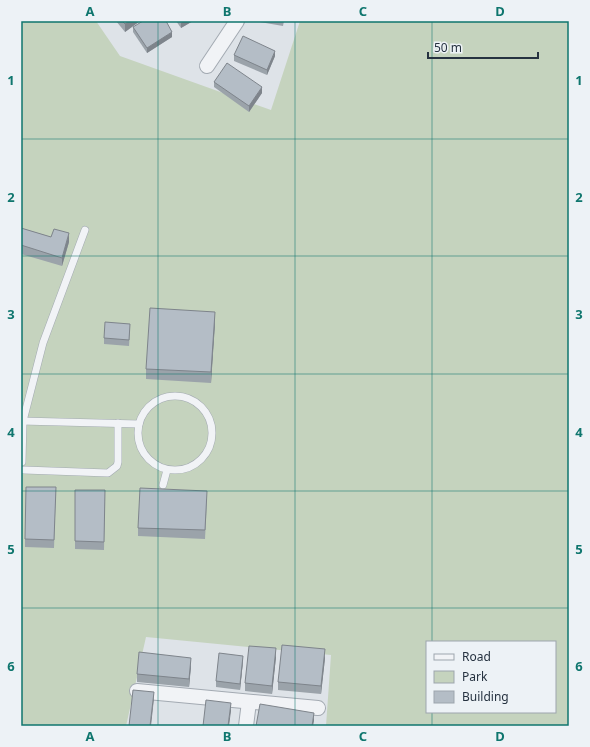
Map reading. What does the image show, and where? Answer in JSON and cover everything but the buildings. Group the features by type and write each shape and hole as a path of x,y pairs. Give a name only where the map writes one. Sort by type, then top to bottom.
{"street":[{"path":"207,66 237,21"},
{"path":"137,691 318,708"},
{"path":"246,726 249,702"}],"lane":[{"path":"84,230 43,344 22,421 22,462 24,466 22,472 108,473 117,466 118,462 118,423"},
{"path":"183,393 200,405 209,415 213,427 212,440 208,451 196,464 179,470 167,470 156,465 147,458 140,447 138,436 139,424 144,412 153,403 164,397 183,393"},
{"path":"22,421 139,424"},
{"path":"163,485 167,470"}],"green space":[{"path":"21,21 96,21 120,56 271,110 300,21 569,21 569,726 326,726 331,655 146,637 126,726 21,726"}]}
